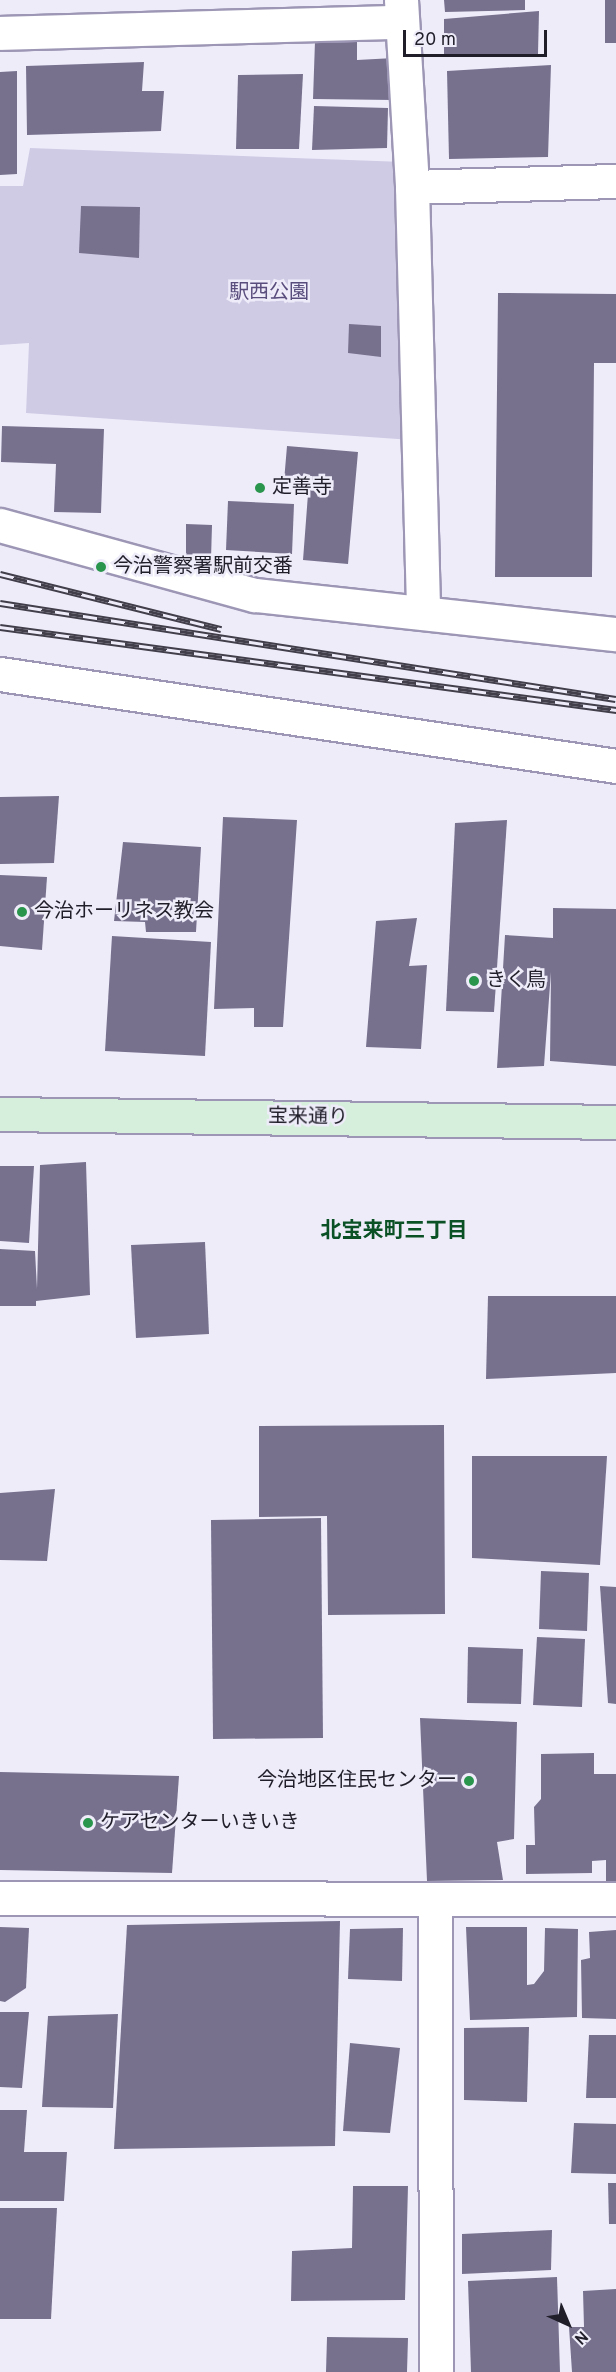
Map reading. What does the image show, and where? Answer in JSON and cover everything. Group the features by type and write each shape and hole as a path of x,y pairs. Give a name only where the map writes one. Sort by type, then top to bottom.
{"street":[{"path":"0,33 402,11 412,187 423,613"},
{"path":"412,187 616,181"},
{"path":"0,525 255,594 616,634"},
{"path":"0,674 616,766"},
{"name":"宝来通り","path":"0,1114 616,1122"},
{"path":"0,1898 616,1899"},
{"path":"435,1900 436,2372"}],"green space":[{"name":"駅西公園","path":"30,148 404,162 412,440 26,413 29,343 0,345 0,186 23,186"}],"building":[{"path":"444,0 525,0 525,10 445,12"},
{"path":"605,0 616,0 616,43 605,43"},
{"path":"539,11 538,54 444,57 444,19"},
{"path":"357,40 357,60 394,58 393,100 313,99 315,41"},
{"path":"144,62 142,91 164,91 161,131 27,135 26,66"},
{"path":"551,65 548,157 449,159 447,71"},
{"path":"17,71 17,174 0,175 0,72"},
{"path":"303,74 299,149 236,149 238,75"},
{"path":"314,106 388,108 387,148 312,150"},
{"path":"81,206 140,207 139,258 79,253"},
{"path":"498,293 616,294 616,363 594,363 592,577 495,577"},
{"path":"349,324 381,326 381,357 348,353"},
{"path":"2,426 104,429 101,513 54,512 56,464 1,462"},
{"path":"287,446 358,452 348,564 303,560 308,494 283,493"},
{"path":"228,501 294,504 292,554 226,550"},
{"path":"186,524 212,525 211,559 186,559"},
{"path":"59,796 54,863 0,864 0,797"},
{"path":"223,817 297,820 283,1027 254,1027 254,1008 214,1009"},
{"path":"507,820 494,1012 446,1011 455,823"},
{"path":"123,842 201,847 196,932 146,932 145,922 114,921"},
{"name":"今治ホーリネス教会","path":"0,875 47,877 42,950 0,946"},
{"path":"553,908 616,909 616,1066 550,1061 551,972 544,1066 497,1068 505,935 553,938"},
{"path":"417,918 409,966 427,965 421,1049 366,1047 376,921"},
{"path":"112,936 211,942 205,1056 105,1051"},
{"path":"86,1162 90,1295 36,1301 36,1306 0,1306 0,1249 35,1251 37,1289 40,1165"},
{"path":"0,1166 34,1166 29,1243 0,1241"},
{"path":"205,1242 209,1334 136,1338 131,1245"},
{"path":"488,1296 616,1296 616,1373 486,1379"},
{"path":"444,1425 445,1614 328,1615 327,1516 259,1517 259,1426"},
{"path":"472,1456 607,1456 600,1565 472,1558"},
{"path":"55,1489 47,1561 0,1560 0,1493"},
{"path":"321,1518 323,1738 213,1739 211,1520"},
{"path":"541,1571 589,1573 587,1631 539,1629"},
{"path":"600,1586 616,1587 616,1704 608,1703"},
{"path":"537,1637 585,1639 582,1707 533,1705"},
{"path":"468,1647 523,1649 521,1704 467,1703"},
{"name":"今治地区住民センター","path":"420,1718 517,1722 514,1839 497,1842 503,1880 427,1881"},
{"path":"594,1753 594,1774 616,1774 616,1881 606,1881 606,1860 592,1861 592,1873 526,1874 526,1845 535,1845 534,1807 541,1799 541,1754"},
{"name":"ケアセンターいきいき","path":"0,1772 179,1776 172,1873 0,1870"},
{"path":"340,1921 335,2146 114,2149 127,1925"},
{"path":"0,1927 29,1928 26,1988 5,2002 0,2001"},
{"path":"466,1927 527,1927 527,1985 534,1984 544,1971 545,1928 578,1929 577,2017 470,2020"},
{"path":"403,1928 402,1981 348,1979 350,1929"},
{"path":"616,1930 616,2019 582,2018 581,1960 590,1958 589,1932"},
{"path":"0,2012 29,2012 22,2088 0,2087"},
{"path":"118,2014 113,2108 42,2107 48,2016"},
{"path":"529,2027 527,2102 464,2100 464,2028"},
{"path":"589,2035 616,2035 616,2098 586,2098"},
{"path":"350,2043 400,2048 390,2133 343,2131"},
{"path":"0,2110 27,2110 24,2152 67,2152 64,2201 0,2201"},
{"path":"574,2123 616,2124 616,2174 571,2173"},
{"path":"608,2183 616,2183 616,2224 609,2224"},
{"path":"353,2186 408,2186 405,2300 291,2301 292,2251 352,2248"},
{"path":"0,2208 57,2208 51,2319 0,2319"},
{"path":"552,2230 551,2270 462,2274 462,2234"},
{"path":"557,2277 560,2372 471,2372 468,2281"},
{"path":"616,2289 616,2372 572,2372 569,2327 584,2327 583,2291"},
{"path":"327,2337 408,2338 407,2372 326,2372"}],"railway":[{"path":"0,574 221,629"},
{"path":"0,603 616,699"},
{"path":"0,627 616,710"}],"place":[{"name":"定善寺","path":"260,488"},
{"name":"今治警察署駅前交番","path":"101,567"},
{"name":"今治ホーリネス教会","path":"22,912"},
{"name":"きく鳥","path":"474,981"},
{"name":"今治地区住民センター","path":"469,1781"},
{"name":"ケアセンターいきいき","path":"88,1823"}],"district":[{"name":"北宝来町三丁目","path":"394,1232"}]}
